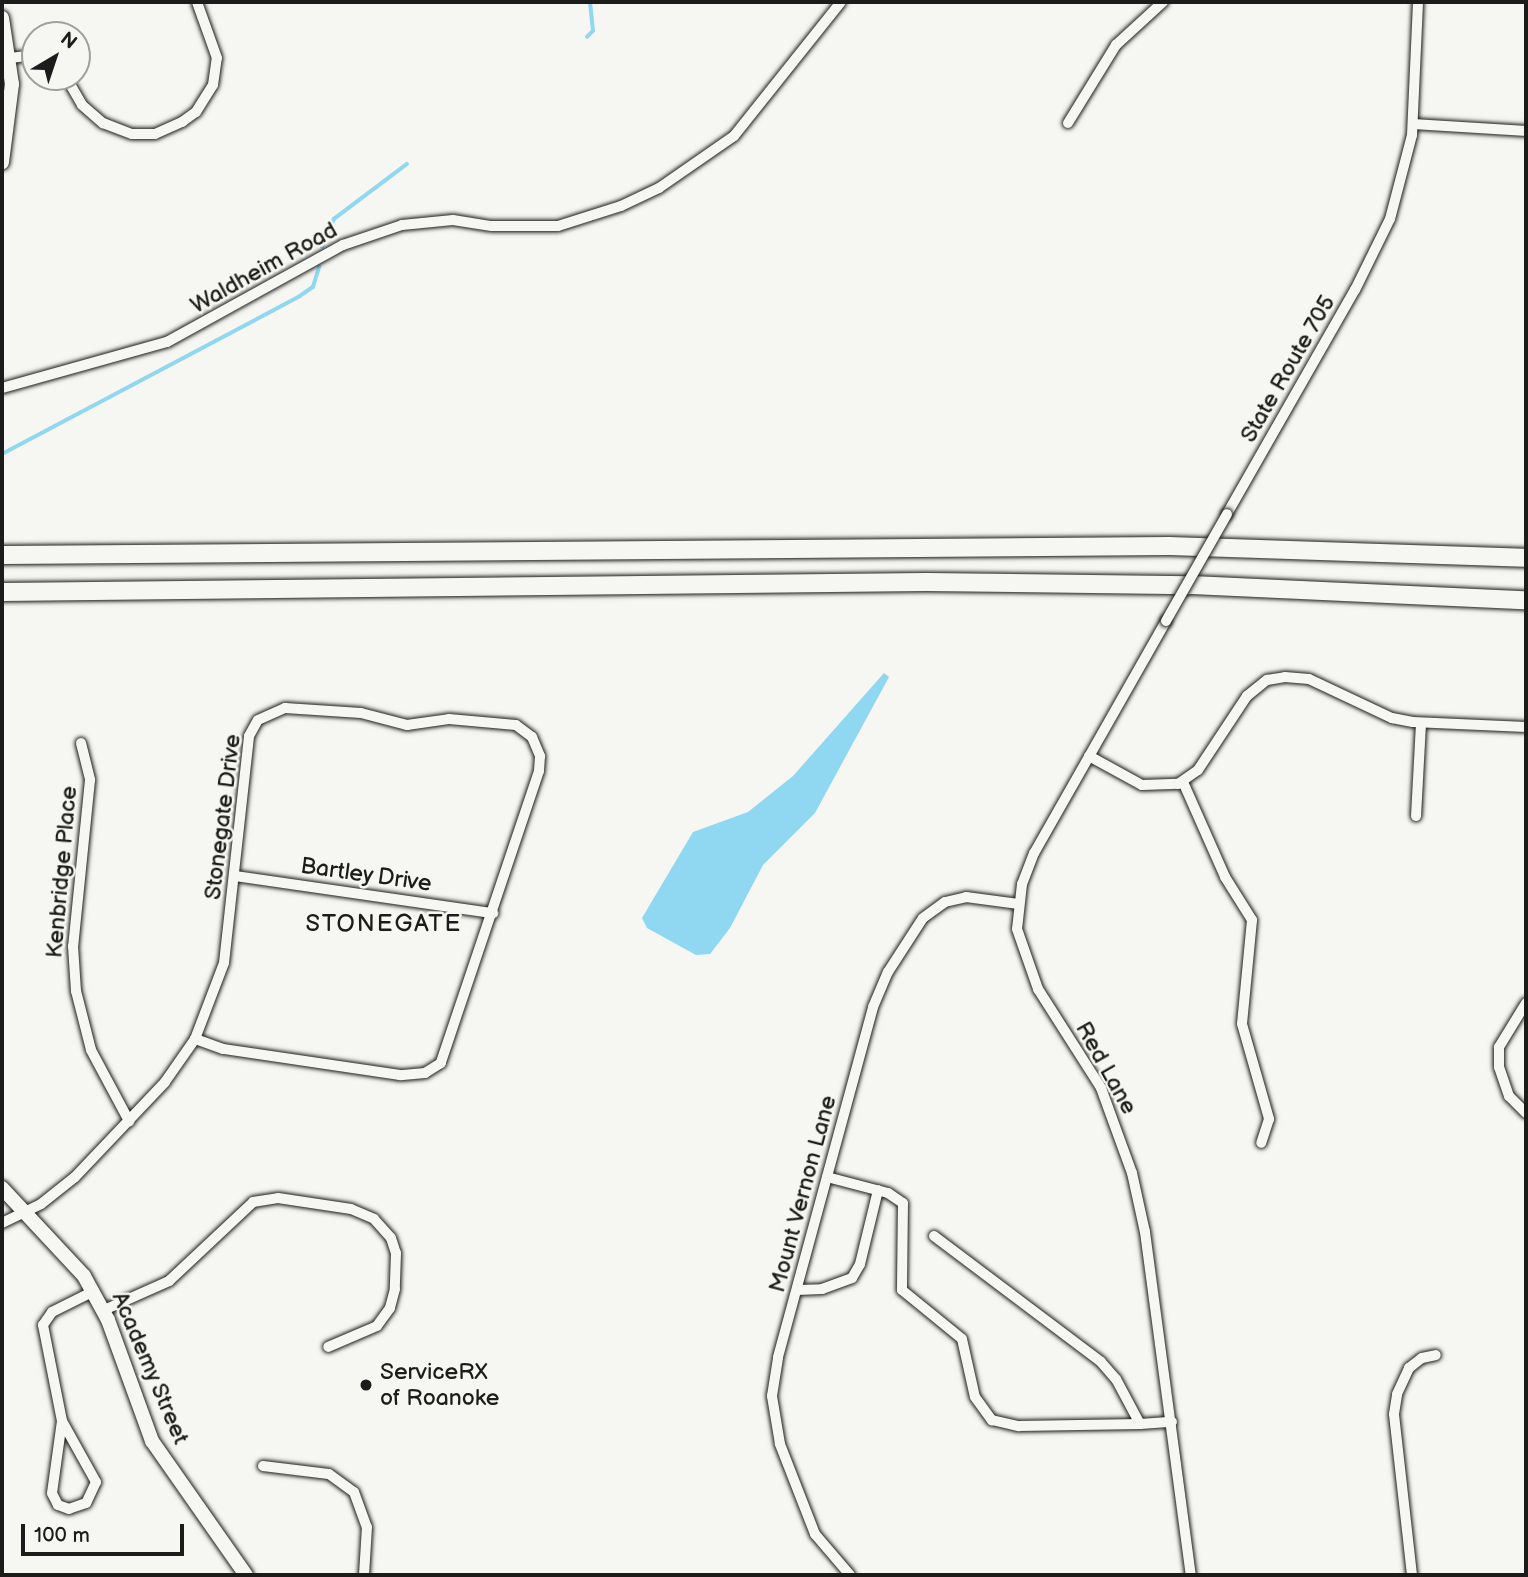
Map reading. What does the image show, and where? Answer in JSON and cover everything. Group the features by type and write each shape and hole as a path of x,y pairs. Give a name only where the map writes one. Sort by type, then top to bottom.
{"highway":[{"path":"2,555 1170,546 1526,558"},
{"path":"2,592 926,582 1190,584 1526,600"}],"street":[{"path":"74,91 82,105 103,123 132,134 155,134 182,122 196,112 214,85 217,58 197,2"},
{"name":"Waldheim Road","path":"2,388 167,342 343,245 402,225 453,220 492,226 558,226 621,206 659,188 734,136 841,2"},
{"path":"1068,123 1116,45 1163,2"},
{"path":"1418,2 1414,124 1526,131"},
{"path":"2,19 10,58 11,104 2,162"},
{"path":"10,58 21,57"},
{"name":"State Route 705","path":"1167,621 1378,246 1400,191 1414,124"},
{"name":"Red Lane","path":"1167,621 1034,853 1018,904 1017,929 1027,966 1101,1088 1125,1149 1145,1232 1191,1575"},
{"path":"1089,756 1142,785 1183,782 1198,770 1247,696 1267,680 1309,679 1392,718 1421,723 1526,727"},
{"name":"Stonegate Drive","path":"2,1223 26,1212 75,1177 165,1082 195,1039 224,963 249,736 265,713 285,708 361,713 407,725 449,719 516,725 532,737 540,765 493,913 447,1053 425,1073 400,1075 237,1051 195,1039"},
{"path":"1416,816 1421,723"},
{"name":"Kenbridge Place","path":"81,743 90,780 73,946 76,991 91,1050 129,1121"},
{"path":"1183,782 1225,877 1252,920 1242,1024 1269,1119 1261,1143"},
{"name":"Bartley Drive","path":"234,876 493,913"},
{"name":"Mount Vernon Lane","path":"850,1575 825,1549 806,1517 774,1415 772,1383 873,1007 908,939 933,909 958,898 1018,904"},
{"path":"1526,1003 1506,1031 1499,1057 1502,1082 1526,1113"},
{"path":"827,1177 897,1197 905,1207 902,1290 960,1336 975,1397 992,1420 1019,1426 1172,1422"},
{"name":"Academy Street","path":"2,1188 67,1253 94,1291 104,1310 152,1441 246,1575"},
{"path":"797,1290 822,1289 852,1278 860,1264 878,1190"},
{"path":"104,1310 169,1281 253,1202 278,1198 351,1209 374,1219 391,1238 396,1253 394,1289 390,1308 377,1326 328,1346"},
{"path":"934,1236 1101,1362 1116,1380 1140,1424"},
{"path":"62,1421 51,1487 58,1505 69,1510 86,1503 96,1482 62,1421 43,1325 52,1312 94,1291"},
{"path":"1412,1575 1394,1414 1396,1394 1409,1368 1436,1355"},
{"path":"263,1466 329,1474 354,1492 367,1527 365,1575"}],"water":[{"path":"884,673 889,677 815,813 763,865 730,928 710,954 696,955 647,928 642,918 693,832 748,812 793,776"}],"waterway":[{"path":"587,37 593,31 590,2"},
{"path":"322,247 334,219 407,164"},
{"path":"2,454 300,296 313,287 319,267"}],"place":[{"name":"ServiceRX of Roanoke","path":"366,1385"}],"district":[{"name":"STONEGATE","path":"384,924"}]}
